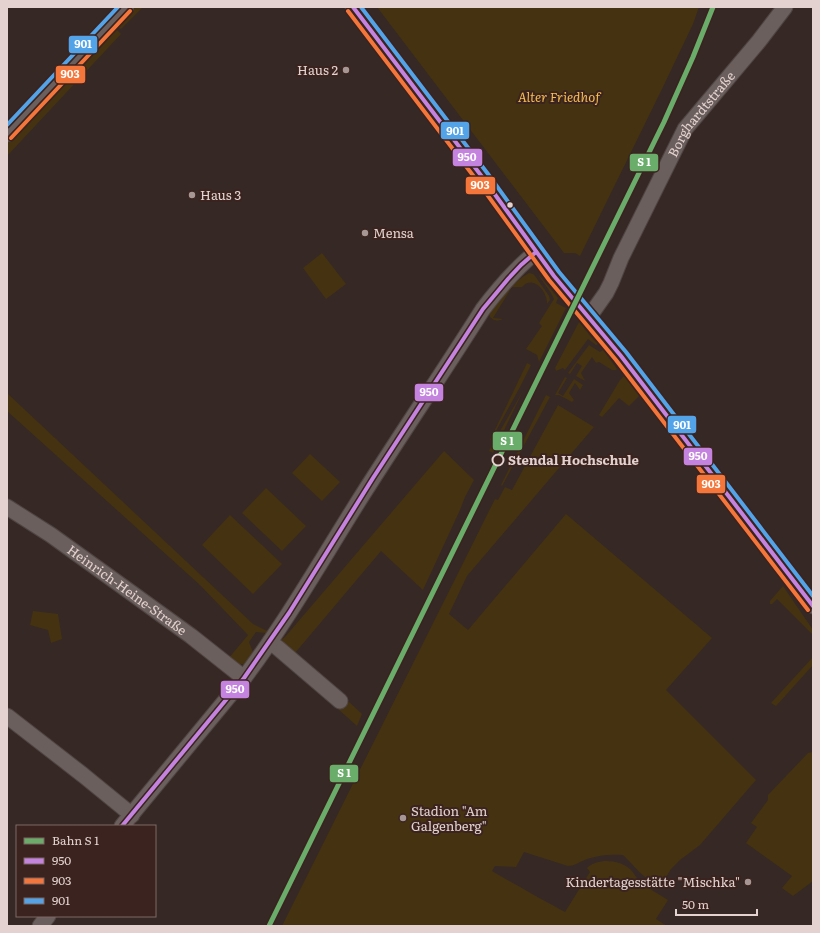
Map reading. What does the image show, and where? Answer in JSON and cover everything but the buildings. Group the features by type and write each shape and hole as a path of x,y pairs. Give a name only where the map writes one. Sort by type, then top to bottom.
{"street":[{"path":"353,7 483,178 554,276 590,317 687,440 813,606"},
{"name":"Borghardtstraße","path":"590,317 609,288 621,258 685,129 759,41 785,7"},
{"path":"7,134 117,10"},
{"path":"7,716 83,775 127,820 244,678 270,642 376,474 483,309 508,278 536,252"},
{"name":"Heinrich-Heine-Straße","path":"7,506 51,535 191,636 244,678"},
{"path":"270,642 340,701"},
{"path":"40,926 47,917"}],"green space":[{"path":"136,7 143,7 121,29 117,27"},
{"name":"Alter Friedhof","path":"377,7 699,7 693,24 662,89 580,256 575,253 564,253"},
{"path":"116,29 121,34 7,156 7,142 42,108"},
{"path":"322,253 346,284 326,299 303,268"},
{"path":"529,273 535,276 549,296 550,300 547,304 545,294 539,286 531,282 522,287 512,287 493,318 503,319 497,321 493,320 489,315 502,297 517,281"},
{"path":"539,275 558,298 556,303 566,308 539,362 537,355 526,349 542,326 539,323 554,299"},
{"path":"579,322 598,344 596,345 588,339 565,370 563,368 556,371 555,368"},
{"path":"589,345 600,352 603,350 617,369 612,370 599,362 596,363 592,357 581,373 585,381 576,376 582,366 577,363 570,374 568,373"},
{"path":"527,363 531,365 490,440"},
{"path":"624,376 639,396 629,406 619,398 602,417 599,415 620,380"},
{"path":"565,377 567,378 558,393 563,396 574,379 583,385 580,390 575,383 569,393 574,400 572,402 559,395 555,395"},
{"path":"524,389 493,453 489,451 492,445"},
{"path":"7,393 253,624 270,632 256,632 249,642 254,655 245,664 232,662 228,659 248,635 200,585 7,411"},
{"path":"546,395 550,397 502,486 501,485"},
{"path":"558,405 594,427 467,576 449,614 468,630 566,514 712,638 666,690 756,780 700,845 680,860 660,884 649,880 623,855 596,857 568,866 524,852 516,867 495,866 492,871 565,912 590,872 587,868 602,861 620,863 630,869 641,883 668,900 656,919 667,926 282,926 495,499 498,500 505,487 512,490"},
{"path":"444,451 474,480 423,590 381,551 295,653 280,641"},
{"path":"310,454 340,482 322,501 292,473"},
{"path":"266,488 306,526 282,551 242,513"},
{"path":"230,515 282,564 253,594 202,545"},
{"path":"783,586 813,630 813,635 777,599 770,604 770,601"},
{"path":"33,611 58,614 62,639 51,643 48,630 30,625"},
{"path":"813,657 813,665 776,706 771,703"},
{"path":"309,683 346,703 349,702 362,714 357,726"},
{"path":"813,752 813,881 793,896 782,888 792,876 746,843 757,827 751,823 768,800 768,795 808,753"}],"transit line":[{"name":"901","path":"7,125 118,7"},
{"name":"950","path":"353,7 483,178 554,276 621,356 813,606"},
{"name":"901","path":"361,7 488,174 559,272 626,352 813,596"},
{"path":"269,926 664,122 713,7"},
{"name":"903","path":"11,138 130,11"},
{"name":"903","path":"348,11 478,182 549,280 616,360 808,610"},
{"name":"950","path":"123,825 244,678 289,613 373,478 483,309 521,265 536,252"}],"place":[{"name":"Haus 2","path":"346,70"},
{"name":"Haus 3","path":"192,195"},
{"name":"Mensa","path":"365,233"},
{"name":"Stendal Hochschule","path":"498,460"},
{"name":"Stadion \"Am Galgenberg\"","path":"403,818"},
{"name":"Kindertagesstätte \"Mischka\"","path":"748,882"}]}
